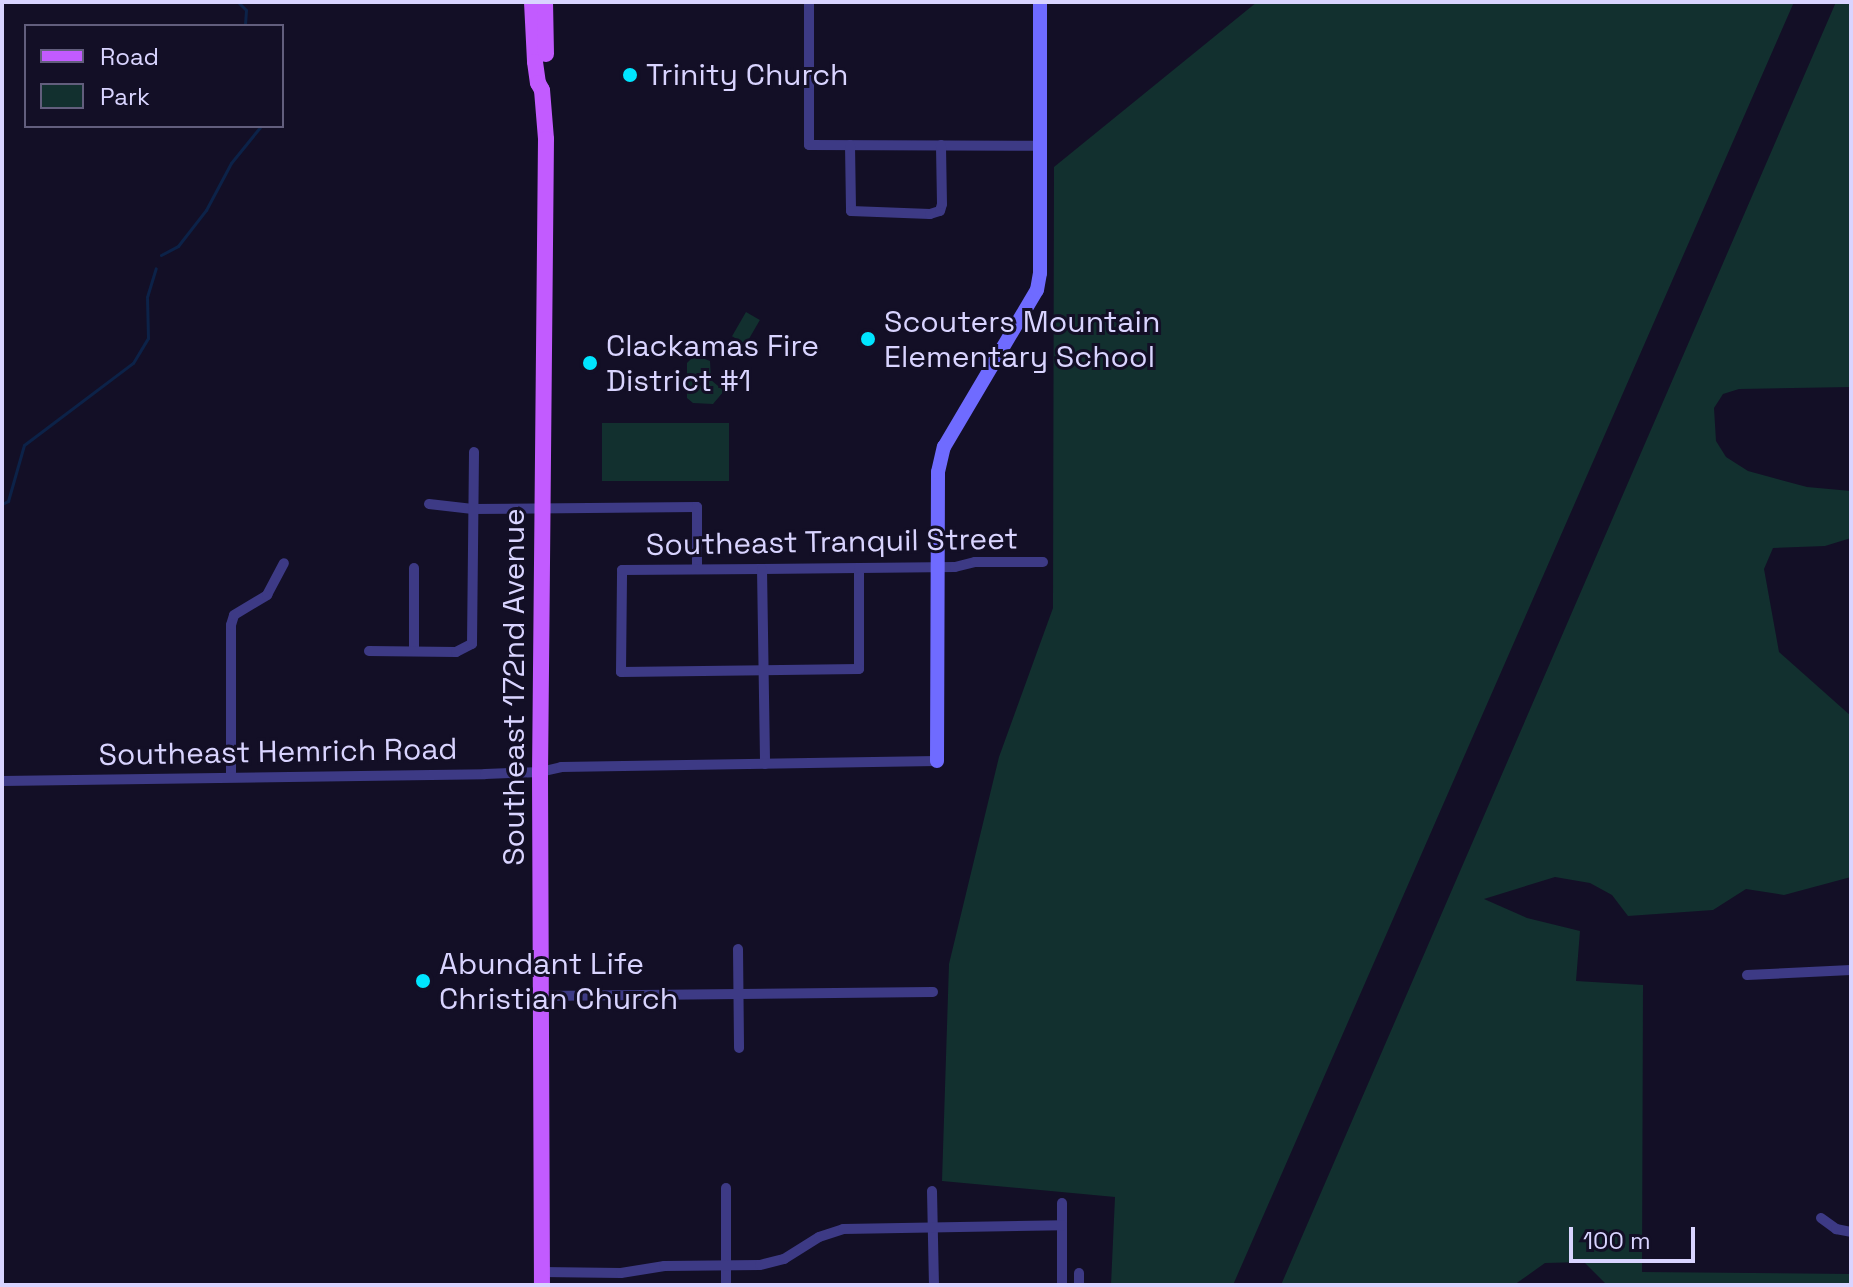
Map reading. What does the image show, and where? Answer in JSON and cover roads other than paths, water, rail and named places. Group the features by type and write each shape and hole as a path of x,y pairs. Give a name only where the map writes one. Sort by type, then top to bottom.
{"main road":[{"name":"Southeast 172nd Avenue","path":"532,2 535,62 542,90 546,139 540,772 542,1279"},
{"name":"Southeast 172nd Avenue","path":"542,90 547,83 545,2"}],"street":[{"path":"809,2 809,145 1039,146"},
{"path":"937,761 938,472 944,447 1037,290 1040,273 1040,2"},
{"path":"850,145 851,211 940,211 941,145"},
{"path":"369,651 461,651 472,644 474,452"},
{"path":"429,504 473,509 697,507 697,569"},
{"name":"Southeast Tranquil Street","path":"763,670 621,672 622,570 937,567 1043,562"},
{"path":"231,776 231,625 234,615 267,595 284,563"},
{"path":"414,568 414,651"},
{"path":"763,670 859,669 859,568"},
{"path":"762,569 765,764"},
{"name":"Southeast Hemrich Road","path":"2,781 540,772 561,767 937,761"},
{"path":"738,949 739,1048"},
{"path":"1747,975 1851,970"},
{"path":"541,996 933,992"},
{"path":"726,1188 726,1285"},
{"path":"932,1191 934,1285"},
{"path":"1062,1203 1062,1285"},
{"path":"1821,1218 1836,1229 1851,1232"},
{"path":"542,1279 621,1273 664,1266 760,1265 784,1259 819,1237 843,1229 1062,1225"}],"waterway":[{"path":"238,2 246,10 245,24"},
{"path":"161,255 178,246 206,210 231,163 259,128"},
{"path":"2,504 8,501 24,445 133,363 148,338 147,297 156,268"}],"place":[{"name":"Trinity Church","path":"630,75"},
{"name":"Scouters Mountain Elementary School","path":"868,339"},
{"name":"Clackamas Fire District #1","path":"590,363"},
{"name":"Abundant Life Christian Church","path":"423,981"}]}
